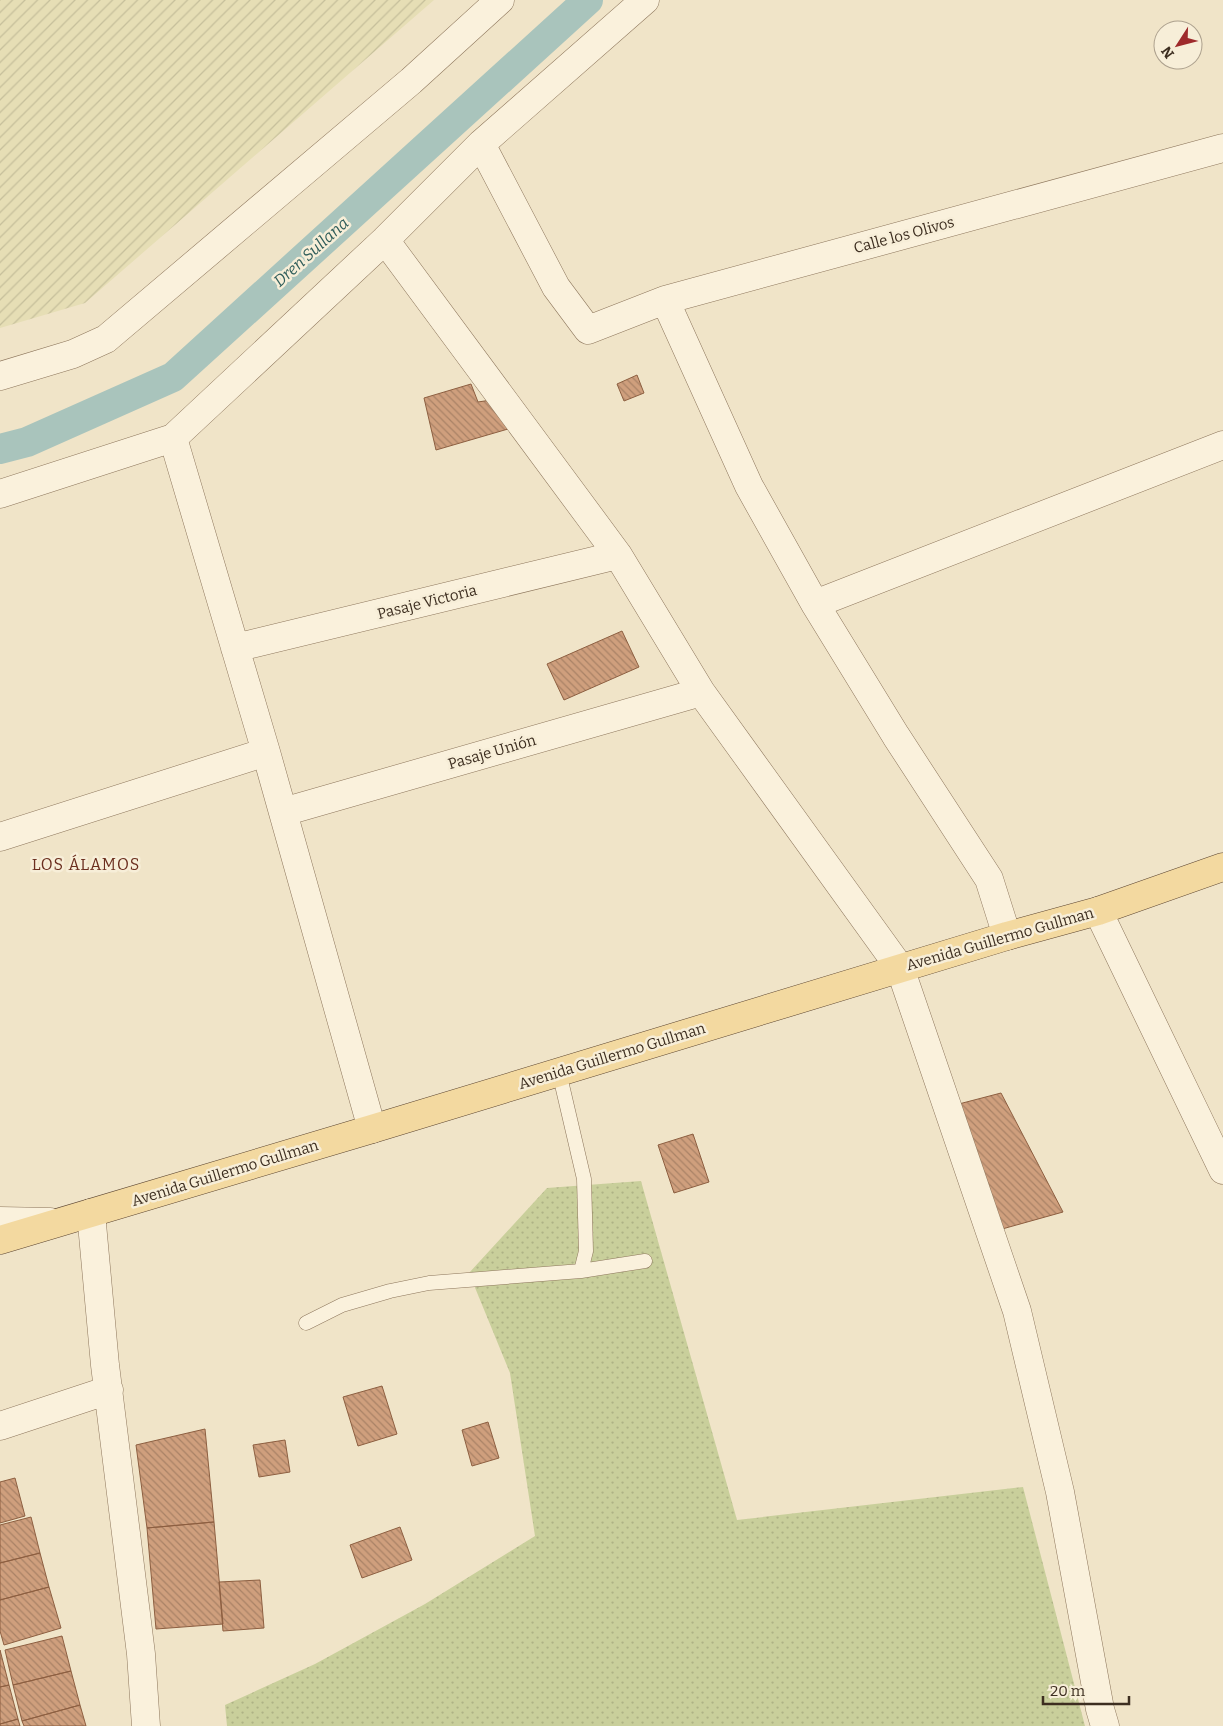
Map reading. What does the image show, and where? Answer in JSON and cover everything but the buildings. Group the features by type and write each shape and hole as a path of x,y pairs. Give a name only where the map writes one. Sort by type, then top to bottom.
{"main road":[{"name":"Avenida Guillermo Gullman","path":"0,1240 900,968 1098,911 1223,867"}],"street":[{"path":"0,376 73,354 106,339 404,87 500,0"},
{"path":"0,494 173,438 385,240 481,144 645,0"},
{"name":"Calle los Olivos","path":"481,144 556,287 588,330 666,300 1223,148"},
{"path":"385,240 618,556 701,692 900,968 1017,1311 1060,1492 1100,1708 1105,1726"},
{"path":"666,300 749,486 815,604 896,736 989,879 1007,936"},
{"path":"173,438 266,752 372,1129"},
{"path":"815,604 1223,445"},
{"name":"Pasaje Victoria","path":"236,648 618,556"},
{"name":"Pasaje Unión","path":"283,812 701,692"},
{"path":"0,837 266,752"},
{"path":"1098,911 1223,1170"},
{"path":"91,1213 109,1390 141,1654 146,1726"},
{"path":"0,1221 59,1222"},
{"path":"0,1426 109,1390"}],"lane":[{"path":"559,1072 584,1179 586,1251 581,1271"},
{"path":"306,1323 342,1305 400,1289 430,1284 581,1271 645,1261"}],"shaded area":[{"path":"0,0 434,0 85,303 0,328"}],"green space":[{"path":"641,1181 737,1520 1023,1487 1085,1726 227,1726 225,1705 315,1664 425,1604 535,1536 510,1373 469,1273 547,1188"}],"waterway":[{"name":"Dren Sullana","path":"0,449 27,442 173,377 588,0"}],"district":[{"name":"LOS ÁLAMOS","path":"86,864"}]}
